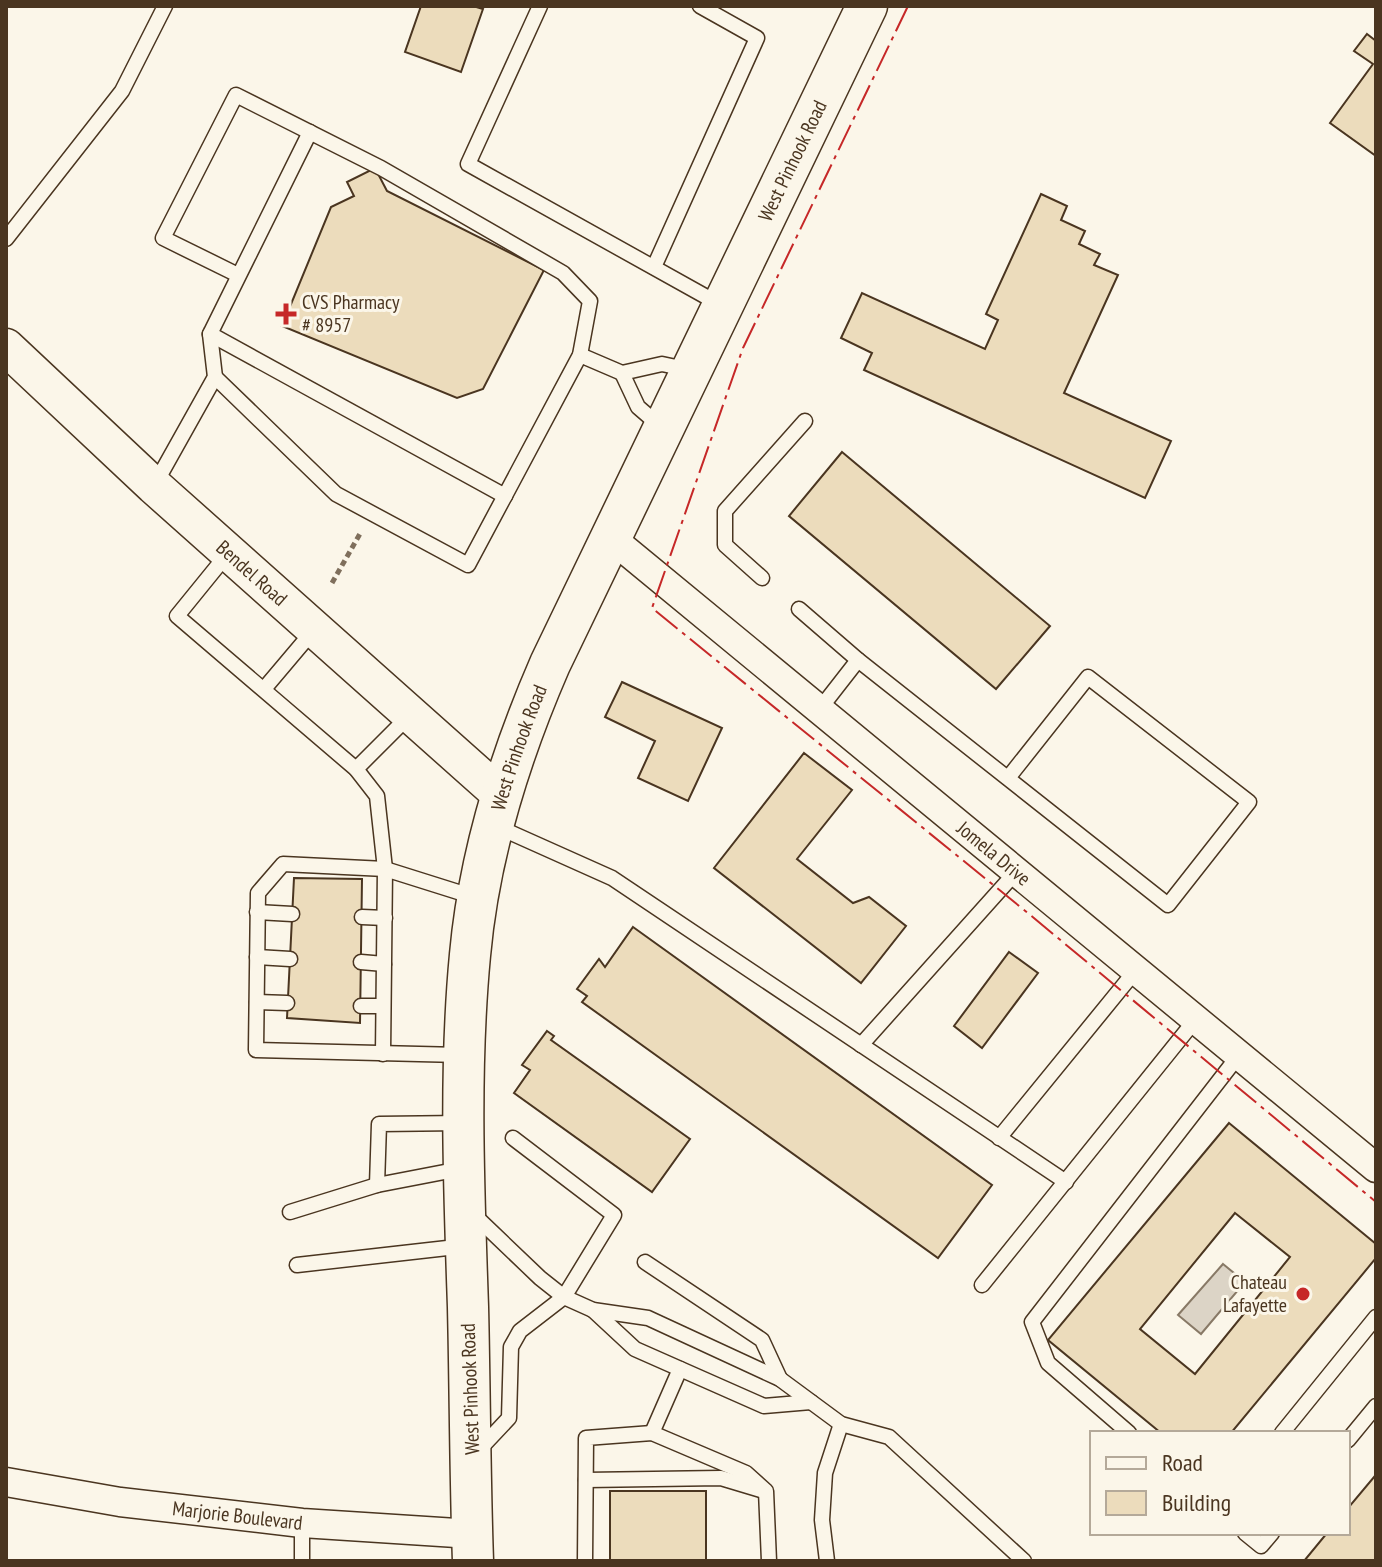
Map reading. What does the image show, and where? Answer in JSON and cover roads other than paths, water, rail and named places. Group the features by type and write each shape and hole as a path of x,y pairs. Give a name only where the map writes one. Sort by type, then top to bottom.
{"main road":[{"name":"West Pinhook Road","path":"473,1548 464,1168 465,1056 470,954 478,898 498,811 524,723 662,428 867,6"}],"street":[{"name":"Bendel Road","path":"6,347 154,486 411,714 498,811"},
{"name":"Jomela Drive","path":"611,538 1376,1168"},
{"name":"Marjorie Boulevard","path":"6,1482 120,1502 302,1523 473,1548"}],"lane":[{"path":"6,239 122,91 165,6"},
{"path":"540,6 468,164 722,305"},
{"path":"654,267 757,38 700,6"},
{"path":"215,377 336,494 468,565 580,355 590,301 563,273 381,168 236,95 163,238 238,275"},
{"path":"154,486 215,377 210,334 310,132"},
{"path":"210,334 505,496"},
{"path":"580,355 622,373 662,364 691,370"},
{"path":"622,373 638,407 662,428"},
{"path":"762,578 725,545 725,511 805,421"},
{"path":"229,552 177,616 356,769 377,796 385,869 383,1054"},
{"path":"799,609 858,660 1168,905 1249,802 1088,677 1008,778"},
{"path":"264,689 315,629"},
{"path":"819,710 858,660"},
{"path":"356,769 411,714"},
{"path":"498,811 612,878 1066,1182"},
{"path":"465,1056 256,1050 258,893 283,864 385,869 478,898"},
{"path":"861,1045 1017,871"},
{"path":"257,912 292,914"},
{"path":"362,917 385,918"},
{"path":"257,957 290,959"},
{"path":"361,962 384,964"},
{"path":"999,1138 1136,970"},
{"path":"257,1002 287,1003"},
{"path":"361,1006 383,1006"},
{"path":"982,1285 1196,1019"},
{"path":"1127,1431 1048,1363 1032,1322 1239,1055"},
{"path":"377,1185 379,1124 465,1123"},
{"path":"472,1457 509,1418 511,1347 520,1331 564,1297 614,1215 513,1138"},
{"path":"290,1212 377,1185 464,1168"},
{"path":"465,1207 564,1297 593,1310 648,1318 780,1379 841,1424 889,1437 1024,1561"},
{"path":"297,1265 466,1246"},
{"path":"645,1262 762,1340 780,1379"},
{"path":"593,1310 635,1349 764,1406 811,1402"},
{"path":"1284,1431 1376,1317"},
{"path":"652,1433 680,1369"},
{"path":"1350,1438 1376,1406"},
{"path":"827,1561 822,1520 825,1473 841,1424"},
{"path":"585,1561 586,1438 652,1433 746,1473 766,1491 769,1561"},
{"path":"586,1480 721,1478 766,1491"},
{"path":"302,1523 302,1561"},
{"path":"1247,1535 1261,1546 1270,1535"}],"place":[{"name":"CVS Pharmacy # 8957","path":"286,314"},
{"name":"Chateau Lafayette","path":"1303,1294"}]}
